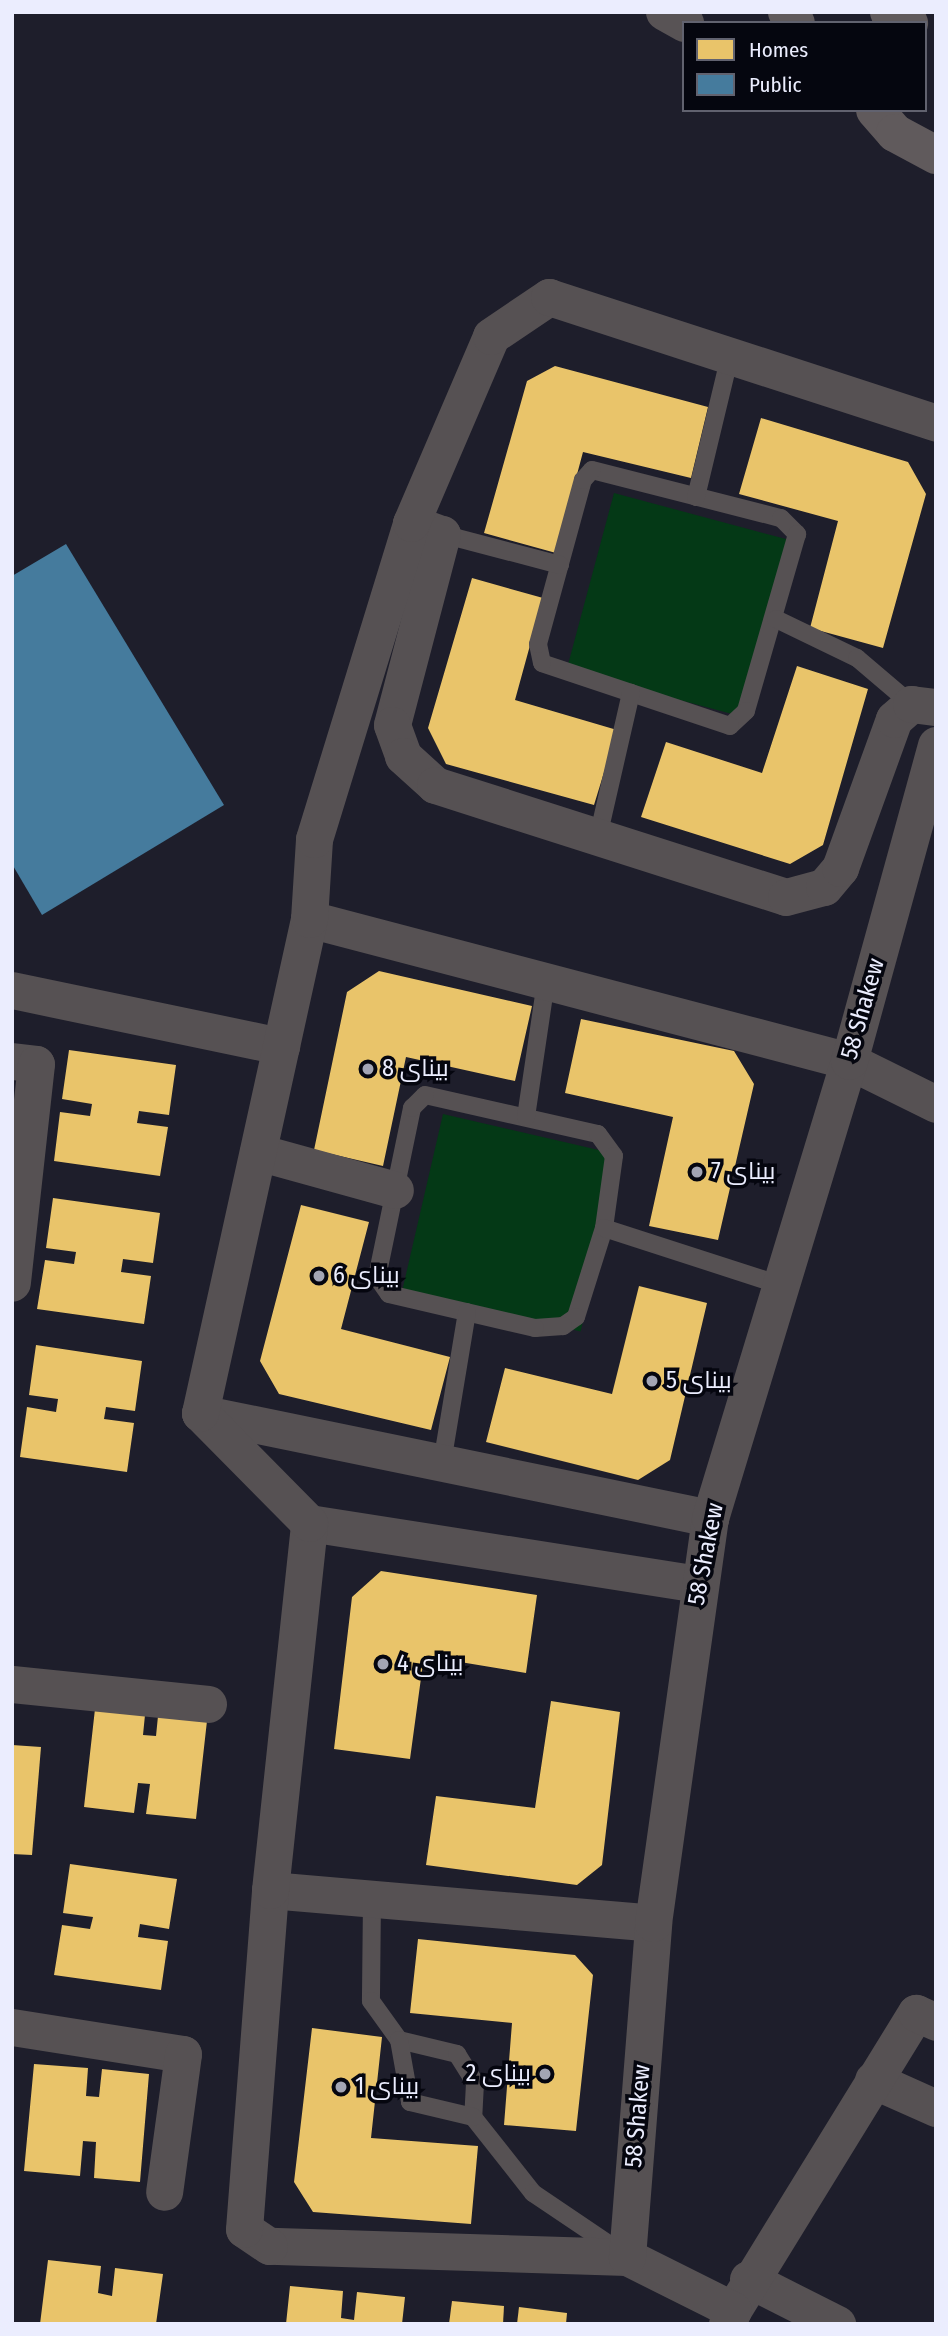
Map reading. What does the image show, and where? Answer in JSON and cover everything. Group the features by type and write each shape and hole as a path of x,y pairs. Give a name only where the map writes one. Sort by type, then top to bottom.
{"highway":[{"path":"889,12 905,21"},
{"path":"885,122 936,155"}],"main road":[{"path":"665,12 682,21"},
{"path":"857,112 885,122"}],"street":[{"path":"200,1413 309,919 314,839 427,528 491,336 549,297 936,423"},
{"path":"427,528 392,725 403,756 435,785 786,897 824,887 841,868 894,719 923,706"},
{"name":"58 Shakew","path":"627,2257 653,1923 698,1584 710,1518 849,1061 936,745"},
{"path":"309,919 849,1061 936,1104"},
{"path":"12,990 281,1046"},
{"path":"12,1061 36,1064 12,1283"},
{"path":"258,1152 395,1190"},
{"path":"200,1413 710,1518"},
{"path":"200,1413 309,1523 698,1584"},
{"path":"309,1523 270,1889 244,2229 269,2246 627,2257 736,2304 837,2324"},
{"path":"12,1684 208,1704"},
{"path":"270,1889 653,1923"},
{"path":"736,2304 916,2013 936,2022"},
{"path":"12,2027 183,2054 164,2192"},
{"path":"873,2080 936,2108"}],"lane":[{"path":"696,497 730,355"},
{"path":"592,470 780,518 797,534 776,619 746,711 730,726 542,663 538,644 560,565 583,480 592,470"},
{"path":"427,528 560,565"},
{"path":"776,619 857,658 923,706"},
{"path":"598,837 631,693"},
{"path":"526,1117 546,981"},
{"path":"425,1095 598,1134 614,1156 604,1228 576,1317 563,1326 535,1328 388,1294 377,1277 395,1190 412,1108 425,1095"},
{"path":"604,1228 780,1285"},
{"path":"442,1463 467,1312"},
{"path":"372,1899 371,2001 399,2040 410,2102 473,2117 533,2193 627,2257"},
{"path":"399,2040 457,2054 475,2083 473,2117"}],"green space":[{"path":"614,493 789,540 741,717 567,670"},
{"path":"443,1114 621,1155 581,1332 402,1290"}],"building: Homes":[{"path":"555,366 708,407 691,478 583,452 556,553 484,533 527,381"},
{"path":"761,418 908,462 926,494 883,648 810,628 838,521 739,494"},
{"path":"472,578 543,598 515,700 617,730 594,805 446,764 428,728"},
{"path":"797,666 868,689 823,845 790,864 641,817 666,742 762,773"},
{"name":"بيناى 8","path":"379,971 532,1006 515,1081 406,1057 383,1166 314,1150 347,992"},
{"name":"بيناى 7","path":"581,1019 734,1051 754,1084 718,1240 649,1226 673,1117 565,1093"},
{"path":"69,1050 176,1065 169,1115 139,1111 137,1123 168,1127 160,1176 54,1161 60,1112 90,1116 92,1104 62,1099"},
{"path":"53,1198 160,1213 153,1263 123,1259 121,1272 151,1276 144,1324 37,1309 45,1260 74,1264 76,1252 46,1248"},
{"name":"بيناى 6","path":"301,1205 369,1222 341,1329 450,1357 431,1430 279,1394 260,1361"},
{"name":"بيناى 5","path":"639,1286 707,1303 670,1460 638,1480 486,1442 505,1368 612,1394"},
{"path":"36,1345 142,1361 135,1411 106,1407 104,1419 134,1423 127,1472 20,1457 27,1407 56,1412 58,1399 29,1395"},
{"name":"بيناى 4","path":"381,1571 537,1595 526,1673 424,1656 410,1759 334,1749 352,1597"},
{"path":"96,1700 146,1705 143,1735 156,1736 159,1706 208,1712 196,1819 146,1814 150,1784 138,1783 134,1813 84,1807"},
{"path":"551,1701 620,1712 602,1865 577,1885 426,1865 436,1796 535,1808"},
{"path":"12,1745 41,1747 32,1855 12,1854"},
{"path":"70,1864 177,1879 169,1929 140,1924 138,1937 168,1941 161,1990 54,1975 62,1925 90,1929 93,1917 63,1913"},
{"name":"بيناى 2","path":"418,1939 575,1955 593,1975 576,2131 504,2125 512,2023 410,2013"},
{"name":"بيناى 1","path":"312,2028 382,2037 371,2138 478,2146 471,2224 313,2212 294,2182"},
{"path":"34,2064 88,2068 86,2096 99,2097 102,2069 149,2074 140,2182 94,2178 96,2142 83,2141 80,2176 24,2171"},
{"path":"48,2260 101,2266 98,2293 112,2296 115,2268 163,2274 156,2324 40,2324"},
{"path":"290,2286 343,2291 341,2318 354,2320 357,2292 405,2297 402,2324 286,2324"},
{"path":"452,2301 504,2306 503,2324 449,2324"},
{"path":"519,2307 567,2313 566,2324 517,2324"}],"building: Public":[{"path":"66,544 224,805 42,915 12,864 12,576"}],"place":[{"name":"بيناى 8","path":"368,1069"},
{"name":"بيناى 7","path":"697,1172"},
{"name":"بيناى 6","path":"319,1276"},
{"name":"بيناى 5","path":"652,1381"},
{"name":"بيناى 4","path":"383,1664"},
{"name":"بيناى 2","path":"545,2074"},
{"name":"بيناى 1","path":"341,2087"}]}
